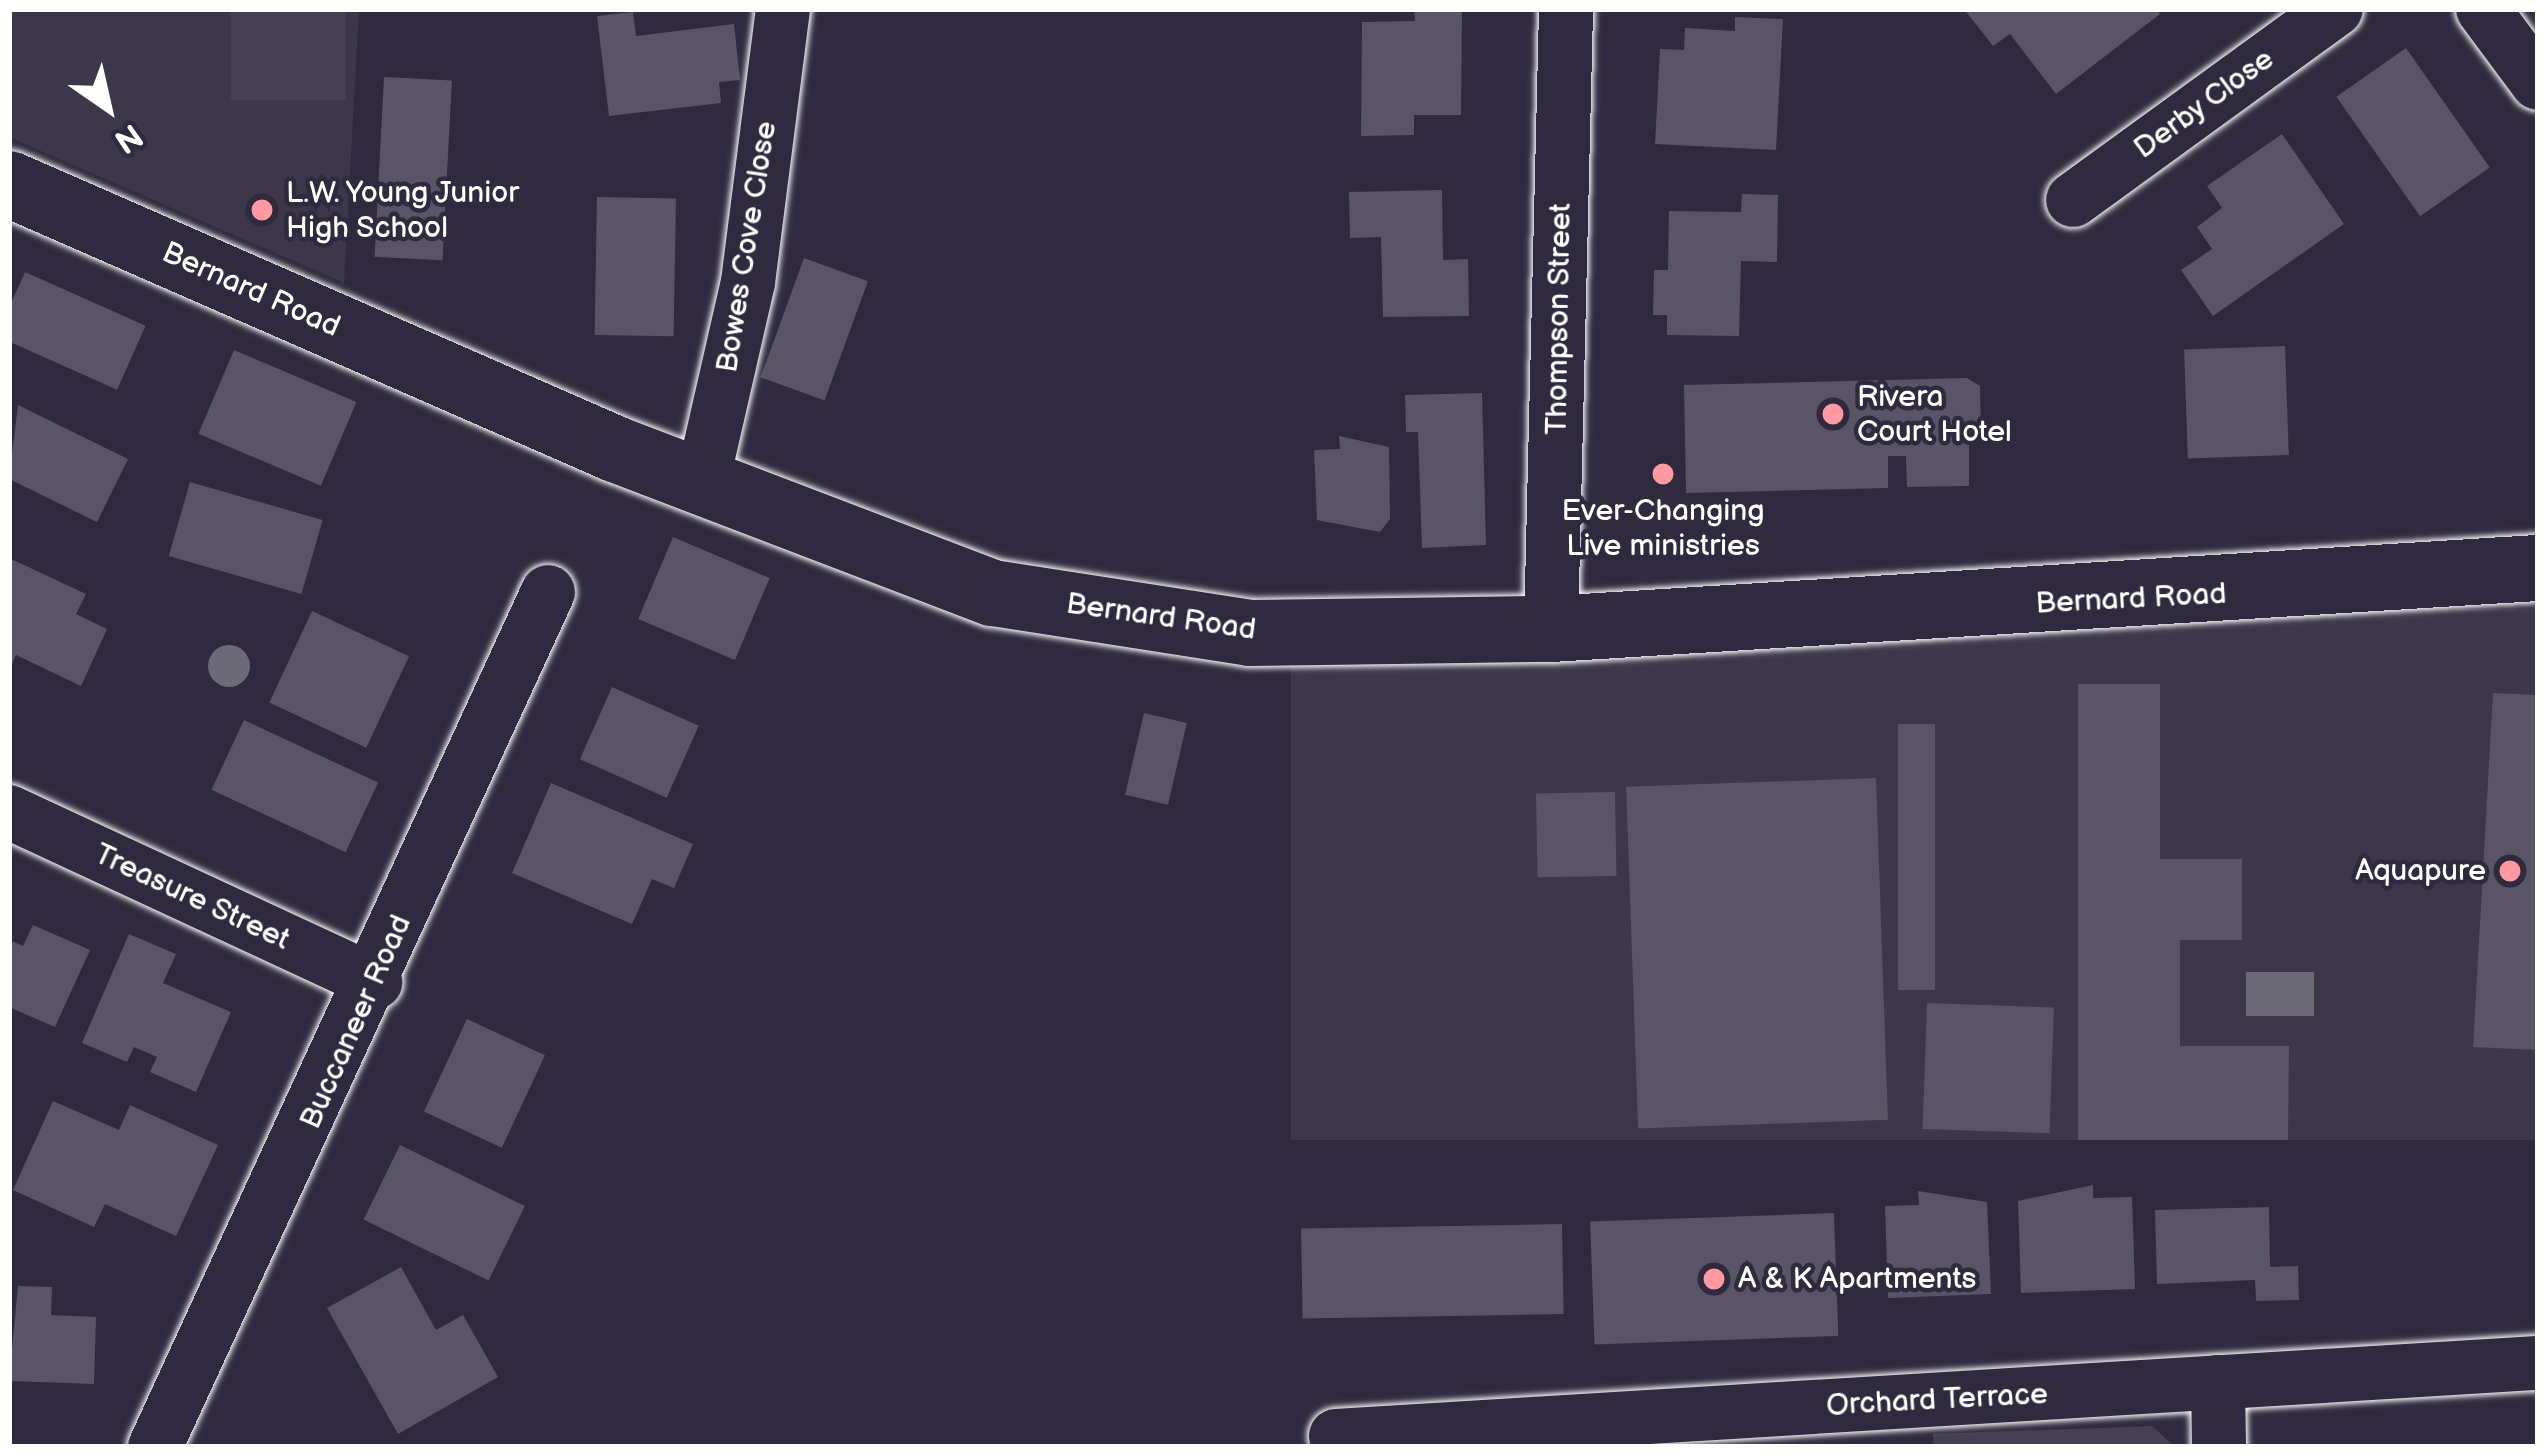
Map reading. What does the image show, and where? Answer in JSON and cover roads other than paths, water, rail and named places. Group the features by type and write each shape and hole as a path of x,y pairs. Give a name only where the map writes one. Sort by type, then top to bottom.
{"main road":[{"name":"Bernard Road","path":"9,184 702,483 993,593 1250,633 1551,629 2538,568"}],"street":[{"name":"Bowes Cove Close","path":"702,483 748,282 783,9"},
{"name":"Thompson Street","path":"1551,629 1566,9"},
{"name":"Derby Close","path":"2073,200 2336,9"},
{"path":"2483,9 2538,83"},
{"name":"Buccaneer Road","path":"155,1447 375,982 548,592"},
{"name":"Treasure Street","path":"9,812 375,982"},
{"name":"Orchard Terrace","path":"1336,1436 1613,1433 2218,1382 2538,1364"},
{"path":"2218,1382 2219,1447"}],"place":[{"name":"L.W. Young Junior High School","path":"262,210"},
{"name":"Rivera Court Hotel","path":"1833,414"},
{"name":"Ever-Changing Live ministries","path":"1663,474"},
{"name":"Aquapure","path":"2510,871"},
{"name":"A & K Apartments","path":"1714,1279"}]}
